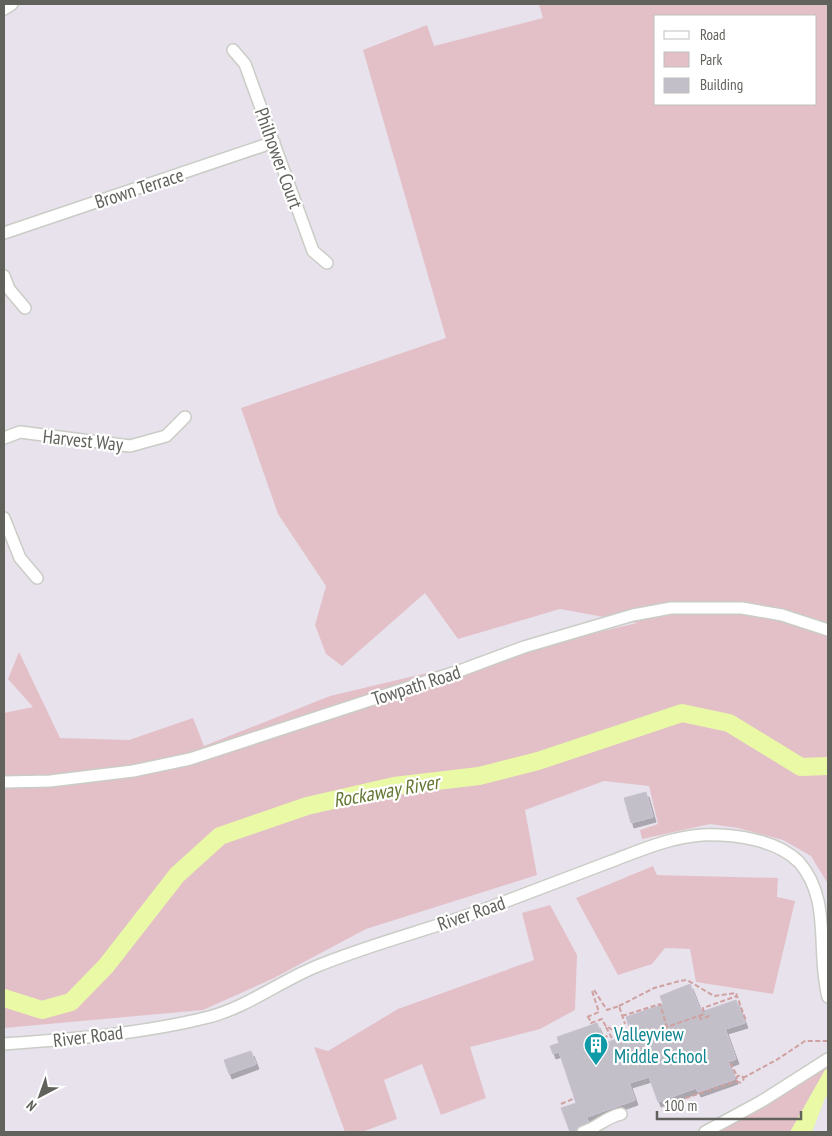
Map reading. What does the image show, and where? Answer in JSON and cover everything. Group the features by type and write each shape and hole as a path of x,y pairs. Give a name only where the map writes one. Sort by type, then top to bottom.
{"street":[{"path":"4,9 12,4"},
{"name":"Philhower Court","path":"233,50 245,64 313,251 327,263"},
{"name":"Brown Terrace","path":"4,233 274,142"},
{"path":"4,276 9,289 25,308"},
{"name":"Harvest Way","path":"4,438 20,432 130,446 166,436 185,417"},
{"path":"4,518 20,558 37,578"},
{"name":"Towpath Road","path":"4,782 50,781 133,771 190,759 462,670 533,644 633,615 671,608 742,608 782,615 828,630"},
{"name":"River Road","path":"4,1044 68,1039 146,1029 210,1017 231,1009 313,968 354,951 480,911 644,849 673,840 701,835 753,839 773,846 798,861 814,880 819,892 825,920 825,983 828,997"},
{"path":"705,1132 748,1110 828,1059"},
{"path":"583,1132 591,1130 609,1117 621,1114"}],"path":[{"path":"613,1040 602,1020 591,1023 588,1016 619,1006 654,988 680,980 687,980 714,996 736,993 746,1021"},
{"path":"599,1012 592,991 594,990 607,1010"},
{"path":"622,1016 660,1004 668,1027 704,1014 703,1008 737,996"},
{"path":"619,1006 625,1024"},
{"path":"699,1016 701,1019 712,1015"},
{"path":"605,1025 617,1033 621,1044"},
{"path":"603,1038 610,1035"},
{"path":"671,1103 737,1081 741,1083 743,1078 806,1041 828,1041"},
{"path":"730,1065 737,1076 737,1081"},
{"path":"737,1076 743,1078"},
{"path":"561,1104 575,1098"}],"green space":[{"path":"539,4 828,4 828,884 811,856 783,840 738,828 710,824 642,839 640,830 658,824 649,786 604,781 525,810 537,875 366,929 272,979 203,1010 4,1028 4,713 33,707 8,679 19,652 60,738 129,740 193,718 204,746 330,696 637,623 560,609 458,639 425,593 342,666 326,654 315,625 326,586 278,514 241,408 446,338 363,50 427,25 434,46 543,18"},
{"path":"653,866 657,875 778,878 777,897 795,901 773,994 696,982 690,949 665,948 652,964 618,975 576,898"},
{"path":"550,905 577,955 575,1010 540,1029 470,1047 486,1098 441,1115 422,1064 384,1080 397,1119 362,1132 345,1132 314,1047 328,1051 398,1009 534,960 522,913"},
{"path":"828,1055 828,1069 825,1070 790,1132 698,1132"}],"shaded area":[{"path":"828,1069 828,1095 825,1098 812,1132 790,1132 825,1070"}],"building":[{"path":"646,792 653,817 631,823 624,798"},
{"name":"Valleyview Middle School","path":"690,984 701,1012 736,1000 745,1023 725,1029 736,1059 728,1062 735,1079 698,1092 696,1088 658,1102 649,1077 629,1083 635,1100 587,1117 588,1122 578,1127 576,1131 570,1132 561,1108 576,1103 559,1052 553,1054 550,1046 559,1043 557,1037 597,1023 605,1043 631,1034 626,1017 663,1004 660,996"},
{"path":"251,1051 256,1064 229,1074 224,1060"}],"waterway":[{"name":"Rockaway River","path":"4,998 42,1010 71,1002 106,966 177,875 220,836 307,806 394,786 479,776 538,761 682,713 729,723 801,767 828,766"}],"place":[{"name":"Valleyview Middle School","path":"596,1066"}]}
